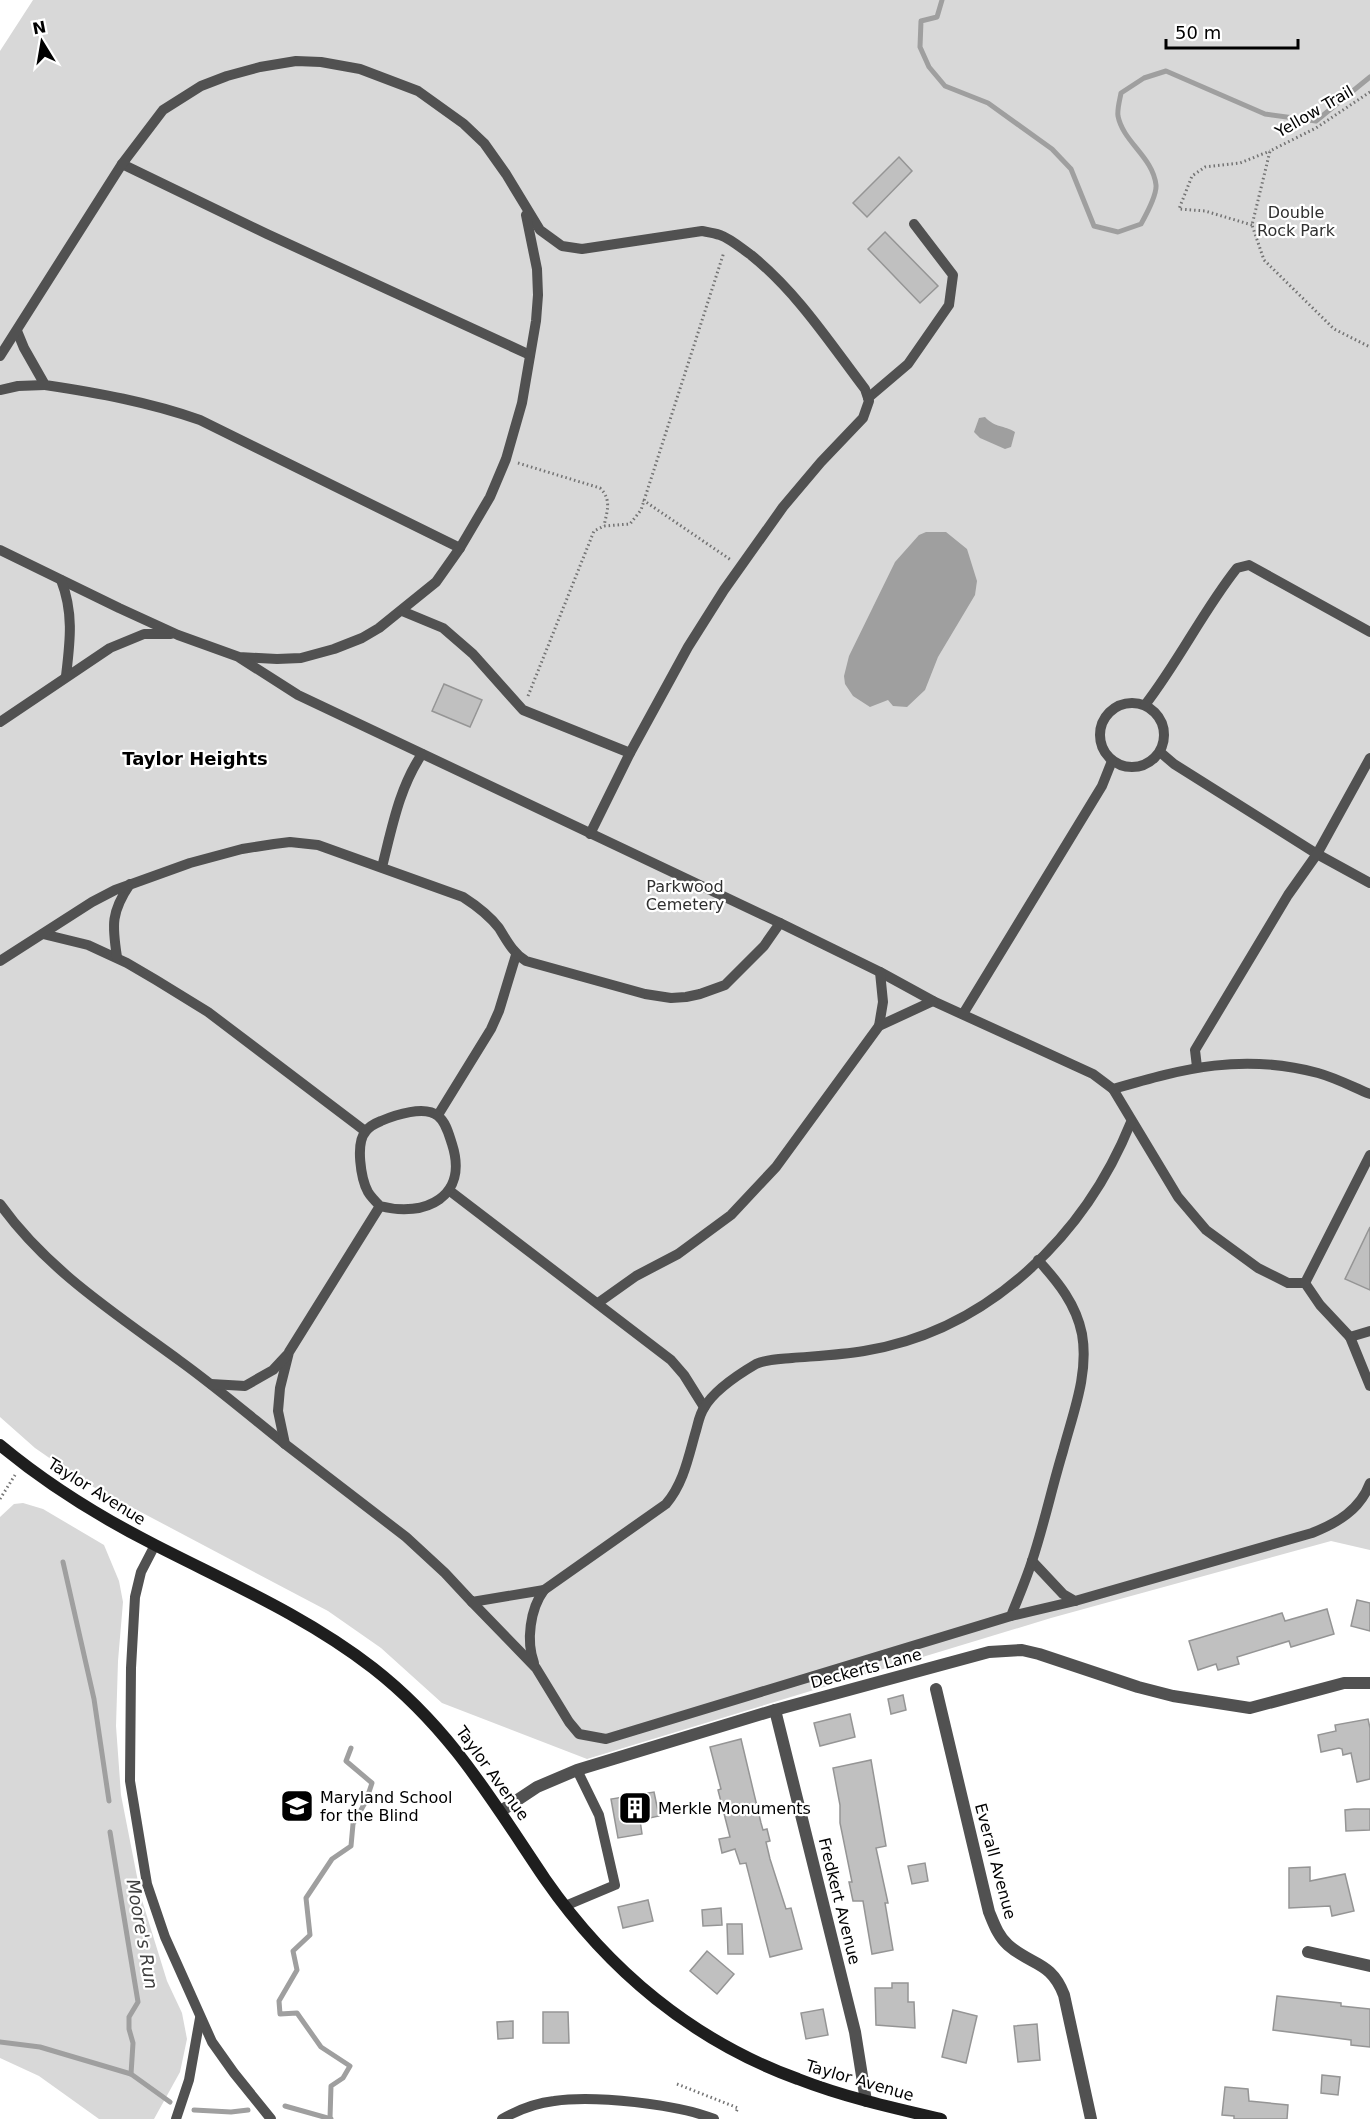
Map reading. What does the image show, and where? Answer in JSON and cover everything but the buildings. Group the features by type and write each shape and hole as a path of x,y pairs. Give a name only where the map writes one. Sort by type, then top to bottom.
{"main road":[{"name":"Taylor Avenue","path":"0,1445 78,1502 154,1545 302,1620 374,1668 438,1727 471,1768 565,1906 590,1937 639,1987 696,2028 739,2053 797,2079 866,2102 941,2119"}],"street":[{"name":"Deckerts Lane","path":"501,1811 537,1787 577,1770 775,1710 932,1667 1005,1650 1022,1650 1039,1654 1138,1687 1173,1696 1250,1708 1344,1683 1370,1683"},
{"name":"Everall Avenue","path":"936,1689 989,1912 1006,1944 1044,1967 1058,1980 1064,1995 1091,2119"},
{"name":"Fredkert Avenue","path":"775,1710 855,2032 866,2102"},
{"path":"1308,1952 1370,1966"}],"lane":[{"path":"0,356 122,164 164,110 201,86 227,76 260,67 296,62 321,62 360,69 418,91 437,103 484,143 506,174 540,231 561,246 572,248 615,245 702,231 719,234 729,239 760,263 788,290 858,380 869,401 863,418 783,507 740,567 688,647 630,753 590,834"},
{"path":"122,164 267,234 530,355"},
{"path":"239,657 277,660 301,658 334,650 362,638 402,611 436,582 460,548 490,497 506,459 522,403 536,321 537,278 525,208"},
{"path":"868,398 908,364 949,305 953,275 914,224"},
{"path":"17,331 45,385"},
{"path":"0,390 18,386 45,385 166,408 200,420 460,548"},
{"path":"0,550 178,635 239,657 298,695 780,923 933,1001 1093,1074 1113,1089 1178,1197 1206,1230 1258,1269 1288,1283 1305,1284"},
{"path":"1145,705 1237,568 1248,565 1370,632"},
{"path":"62,580 67,593 72,630 66,676"},
{"path":"402,611 443,628 473,654 523,710 630,753"},
{"path":"0,722 110,648 144,634 178,635"},
{"path":"1127,703 1145,705 1159,717 1165,734 1161,752 1151,762 1138,768 1125,767 1112,761 1101,746 1100,728 1110,711 1127,703"},
{"path":"1161,752 1174,764 1317,854 1370,884"},
{"path":"382,867 401,795 411,770 422,754"},
{"path":"1197,1067 1195,1050 1288,895 1317,854 1370,758"},
{"path":"963,1014 1102,786 1112,761"},
{"path":"0,961 92,902 130,884 190,863 242,849 290,842 318,845 463,897 477,906 498,927 516,955 526,961 645,994 671,998 686,997 725,985 764,946 780,923"},
{"path":"117,957 113,935 114,912 130,884"},
{"path":"43,933 88,945 117,957 208,1012 365,1131"},
{"path":"438,1115 491,1029 499,1011 516,955"},
{"path":"879,1026 883,989 880,972"},
{"path":"598,1303 636,1276 678,1254 731,1215 776,1167 879,1026 933,1001"},
{"path":"1113,1089 1179,1070 1245,1064 1287,1066 1320,1074 1370,1094"},
{"path":"425,1111 438,1115 446,1126 454,1152 455,1167 450,1191 438,1201 405,1210 380,1206 369,1193 361,1167 361,1140 365,1131 380,1121 398,1115 425,1111"},
{"path":"1131,1122 1119,1153 1102,1183 1059,1238 1007,1289 954,1323 898,1344 864,1351 758,1363 718,1392 704,1407 684,1474 666,1504 544,1590 535,1606 530,1638 531,1654 536,1668 569,1722 579,1734 606,1739 1011,1616 1075,1601 1312,1533 1335,1524 1353,1511 1370,1483"},
{"path":"1305,1284 1370,1155"},
{"path":"450,1191 671,1360 684,1375 704,1407"},
{"path":"0,1204 11,1220 47,1258 79,1287 212,1384 285,1444 406,1537 445,1573 536,1668"},
{"path":"212,1384 245,1386 273,1370 289,1353 380,1206"},
{"path":"1011,1616 1032,1561 1079,1390 1083,1353 1082,1335 1073,1307 1038,1260"},
{"path":"1305,1284 1320,1305 1350,1337 1370,1386"},
{"path":"1350,1337 1370,1331"},
{"path":"285,1444 278,1411 280,1388 289,1353"},
{"path":"154,1545 141,1572 135,1597 131,1668 130,1781 147,1884 165,1937 212,2042 271,2119"},
{"path":"1032,1561 1063,1594 1075,1601"},
{"path":"472,1602 544,1590"},
{"path":"565,1906 615,1885 599,1815 577,1770"},
{"path":"176,2119 189,2080 200,2018"},
{"path":"502,2119 527,2107 553,2101 581,2099 639,2103 714,2119"}],"path":[{"name":"Yellow Trail","path":"1252,225 1269,151 1316,128 1370,92"},
{"path":"1269,151 1240,163 1205,167 1191,176 1179,209 1205,211 1252,225 1264,260 1334,329 1370,347"},
{"path":"523,710 594,531 604,526 630,524 641,510 729,239"},
{"path":"506,459 600,488 609,501 604,526"},
{"path":"643,500 740,567"},
{"path":"0,1499 22,1463"},
{"path":"677,2084 738,2108 736,2112"}],"green space":[{"name":"Parkwood Cemetery","path":"33,0 1370,0 1370,1550 1331,1541 1051,1618 587,1759 442,1703 381,1648 328,1611 84,1482 35,1448 0,1417 0,51"},
{"path":"23,1503 43,1509 104,1545 119,1581 123,1602 116,1726 121,1795 141,1897 167,1981 182,2013 187,2039 180,2072 154,2119 99,2119 39,2076 0,2058 0,1517 14,1504"}],"shaded area":[{"path":"985,417 992,423 1015,432 1011,447 1005,449 980,438 974,432 979,418"},
{"path":"926,532 946,532 967,549 977,581 975,595 938,657 925,690 907,707 893,706 888,700 870,707 853,696 845,684 844,676 849,656 895,562 919,535"}],"waterway":[{"path":"942,0 937,17 921,21 920,47 929,67 945,86 988,103 1052,149 1071,169 1094,226 1118,232 1141,224 1156,189 1150,166 1126,134 1118,116 1121,93 1144,78 1166,71 1265,114 1316,121 1370,77"},
{"name":"Moore's Run","path":"63,1562 94,1699 109,1801"},
{"name":"Moore's Run","path":"330,2118 331,2086 343,2078 350,2066 321,2047 297,2013 280,2014 279,2001 297,1970 293,1951 310,1935 306,1898 332,1859 351,1846 353,1824 366,1801 372,1783 346,1761 351,1748"},
{"name":"Moore's Run","path":"110,1832 138,2002 129,2017 129,2029 133,2043 131,2074"},
{"name":"Moore's Run","path":"0,2042 40,2047 131,2074 170,2102"},
{"name":"Moore's Run","path":"285,2106 331,2119"},
{"name":"Moore's Run","path":"194,2110 231,2112 248,2110"}],"place":[{"name":"Maryland School for the Blind","path":"297,1806"},
{"name":"Merkle Monuments","path":"635,1808"}],"district":[{"name":"Taylor Heights","path":"195,759"}],"park label":[{"name":"Double Rock Park","path":"1296,221"}]}
